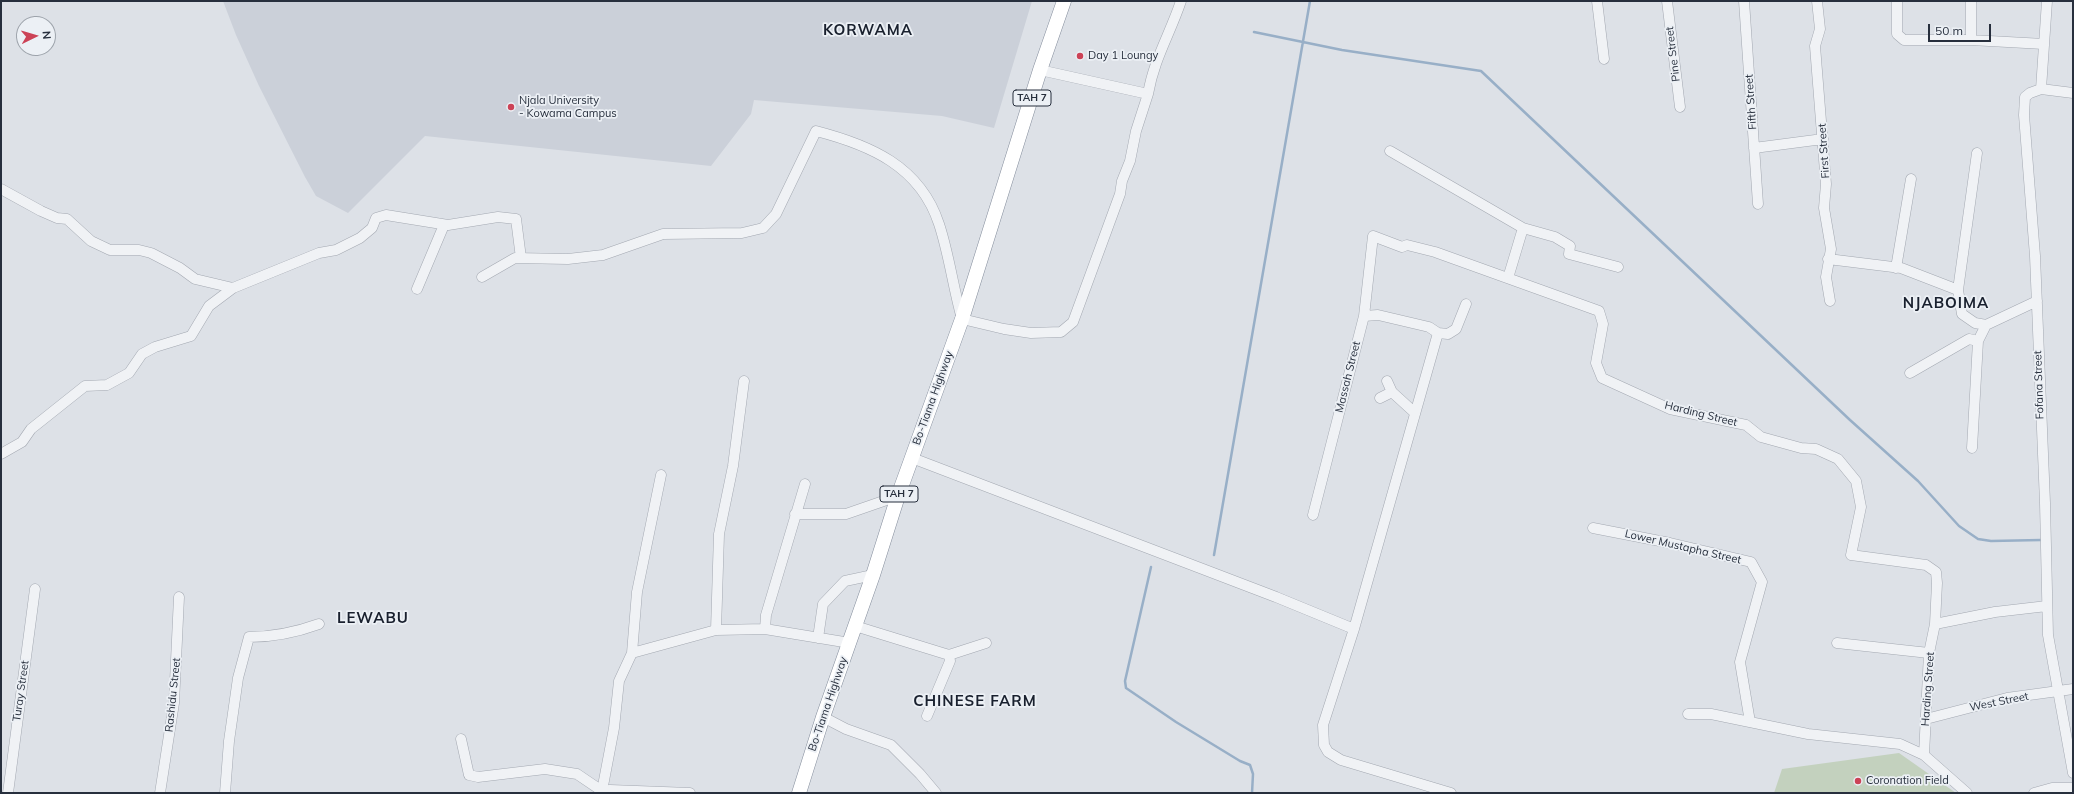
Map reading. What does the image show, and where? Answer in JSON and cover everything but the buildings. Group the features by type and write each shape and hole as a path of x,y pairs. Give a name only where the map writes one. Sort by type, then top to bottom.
{"highway":[{"name":"Bo-Tiama Highway","path":"799,793 823,717 873,575 898,496 962,319 1040,70 1064,1"}],"street":[{"path":"482,277 515,258 568,259 602,255 663,234 742,233 763,228 776,214 816,131 844,138 872,149 905,172 926,194 939,223 962,319 1004,329 1031,333 1061,332 1074,322 1120,194 1122,181 1130,161 1136,131 1159,52 1171,30 1181,1"},
{"path":"1597,1 1604,59"},
{"name":"Pine Street","path":"1667,1 1680,107"},
{"name":"Fifth Street","path":"1744,1 1758,204"},
{"name":"First Street","path":"1817,1 1820,29 1815,46 1826,184 1824,208 1831,249 1826,277 1830,302"},
{"path":"1897,1 1897,34 1904,40 1971,40 2044,44"},
{"path":"1971,1 1971,40"},
{"path":"2047,1 2041,89 2073,93"},
{"path":"1040,70 1148,94"},
{"name":"Fofana Street","path":"2041,89 2030,93 2025,97 2024,115 2035,256 2045,503 2048,635 2057,692 2073,772"},
{"path":"1754,148 1823,139"},
{"path":"1390,151 1523,228 1555,238 1570,246 1569,254 1618,267"},
{"path":"1977,153 1958,290 1962,314 1975,323 1986,325 2036,301"},
{"path":"1896,268 1911,179"},
{"path":"1,189 41,211 57,218 67,219 91,241 110,250 139,250 151,253 180,268 195,279 233,288"},
{"path":"1,454 22,442 31,428 86,386 107,385 129,373 142,354 155,347 191,336 209,306 233,288 319,253 336,250 360,238 372,228 376,218 386,215 444,225 498,217 516,219 521,258"},
{"path":"417,289 444,225"},
{"path":"1508,278 1523,228"},
{"name":"Harding Street","path":"1373,236 1402,247 1407,245 1435,252 1599,311 1603,324 1596,363 1602,378 1670,408 1746,425 1761,437 1801,448 1816,449 1838,459 1856,481 1861,507 1851,555 1926,564 1936,572 1937,583 1935,624 1929,653 1924,755"},
{"name":"Massah Street","path":"1313,515 1364,316 1373,236"},
{"path":"1828,259 1896,268 1958,290"},
{"path":"1364,316 1378,315 1429,327 1438,333 1448,334 1456,329 1466,304"},
{"path":"1972,448 1978,341 1986,325"},
{"path":"1438,333 1354,629 1323,725 1324,745 1328,752 1341,760 1451,793"},
{"path":"1910,373 1969,338 1978,341"},
{"path":"1387,380 1392,392 1415,413"},
{"path":"716,630 719,534 733,466 744,381"},
{"path":"1380,398 1392,392"},
{"path":"912,458 1276,597 1354,629"},
{"path":"602,792 614,728 619,681 632,654 637,592 661,475"},
{"path":"765,629 766,615 805,484"},
{"path":"795,514 846,514 898,496"},
{"name":"Lower Mustapha Street","path":"1593,528 1670,542 1751,562 1762,582 1740,662 1750,722"},
{"path":"818,638 823,604 845,581 873,575"},
{"name":"Turay Street","path":"8,793 5,779 35,589"},
{"name":"Rashidu Street","path":"160,793 174,703 179,597"},
{"path":"1935,624 1995,612 2047,606"},
{"path":"225,793 229,741 237,686 249,637 289,633 319,624"},
{"path":"855,626 949,655 986,643"},
{"path":"632,654 716,630 765,629 850,643"},
{"path":"1837,643 1929,653"},
{"path":"927,716 950,661 949,655"},
{"name":"West Street","path":"1926,719 2007,698 2073,689"},
{"path":"1688,714 1711,714 1808,734 1900,744 1924,755 1967,793"},
{"path":"823,717 846,729 892,745 916,769 936,793"},
{"path":"461,739 469,775 478,777 545,769 577,774 602,792 690,793"},
{"path":"2034,793 2052,788 2073,788"}],"shaded area":[{"name":"Njala University - Kowama Campus","path":"223,1 1032,1 994,128 942,116 754,100 751,114 711,166 425,136 348,213 316,196 259,86 236,35"}],"green space":[{"name":"Coronation Field","path":"1899,753 1956,793 1774,793 1782,769"}],"waterway":[{"path":"1214,555 1310,1"},
{"path":"1254,32 1342,50 1481,71 1850,420 1918,481 1959,526 1978,539 1991,541 2041,540"},
{"path":"1151,567 1125,681 1126,688 1176,722 1240,761 1250,765 1253,774 1252,793"}],"place":[{"name":"Day 1 Loungy","path":"1080,56"},
{"name":"Njala University - Kowama Campus","path":"511,107"},
{"name":"Coronation Field","path":"1858,781"}],"district":[{"name":"KORWAMA","path":"868,30"},
{"name":"NJABOIMA","path":"1946,303"},
{"name":"LEWABU","path":"373,618"},
{"name":"CHINESE FARM","path":"975,701"}]}
